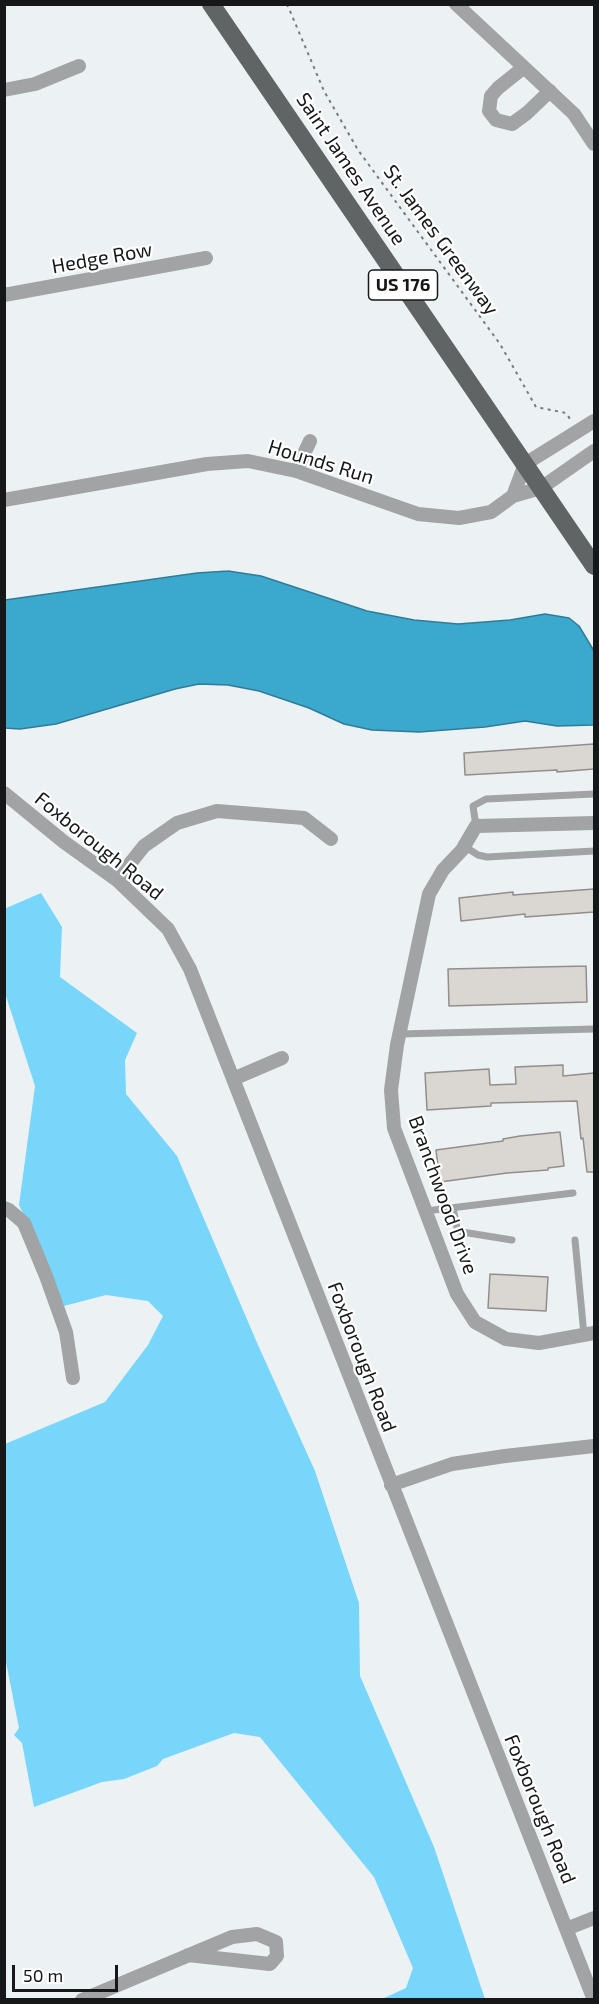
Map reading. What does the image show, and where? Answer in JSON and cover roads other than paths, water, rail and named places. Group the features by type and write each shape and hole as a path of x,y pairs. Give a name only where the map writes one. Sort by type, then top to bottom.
{"main road":[{"name":"Saint James Avenue","path":"211,4 594,567"}],"street":[{"path":"456,4 523,69 574,114 594,144"},
{"path":"4,90 35,84 79,66"},
{"path":"523,69 490,96 489,111 496,120 512,124 549,91"},
{"name":"Hedge Row","path":"4,295 206,258"},
{"path":"513,496 525,464 594,421"},
{"path":"296,471 310,441"},
{"name":"Hounds Run","path":"4,500 207,464 248,461 296,471 418,514 459,518 491,512 513,496 541,488 594,451"},
{"name":"Foxborough Road","path":"4,793 64,842 117,880 168,929 190,969 594,2000"},
{"path":"117,880 144,846 177,823 217,812 304,818 331,839"},
{"path":"476,826 594,823"},
{"name":"Branchwood Drive","path":"476,826 464,846 443,870 429,894 400,1034 391,1090 394,1128 457,1294 475,1322 506,1339 539,1343 589,1334"},
{"path":"233,1079 282,1058"},
{"path":"4,1208 24,1223 46,1276 66,1332 73,1378"},
{"path":"391,1485 452,1464 594,1446"},
{"path":"567,1929 594,1918"},
{"path":"82,2000 188,1955 232,1937 257,1934 276,1942 277,1956 270,1964 188,1955"}],"lane":[{"path":"476,826 473,806 486,800 594,794"},
{"path":"464,846 478,855 487,857 594,851"},
{"path":"400,1034 594,1029"},
{"path":"426,1211 573,1193"},
{"path":"453,1208 457,1228 462,1232 512,1240"},
{"path":"575,1240 589,1334"}]}
